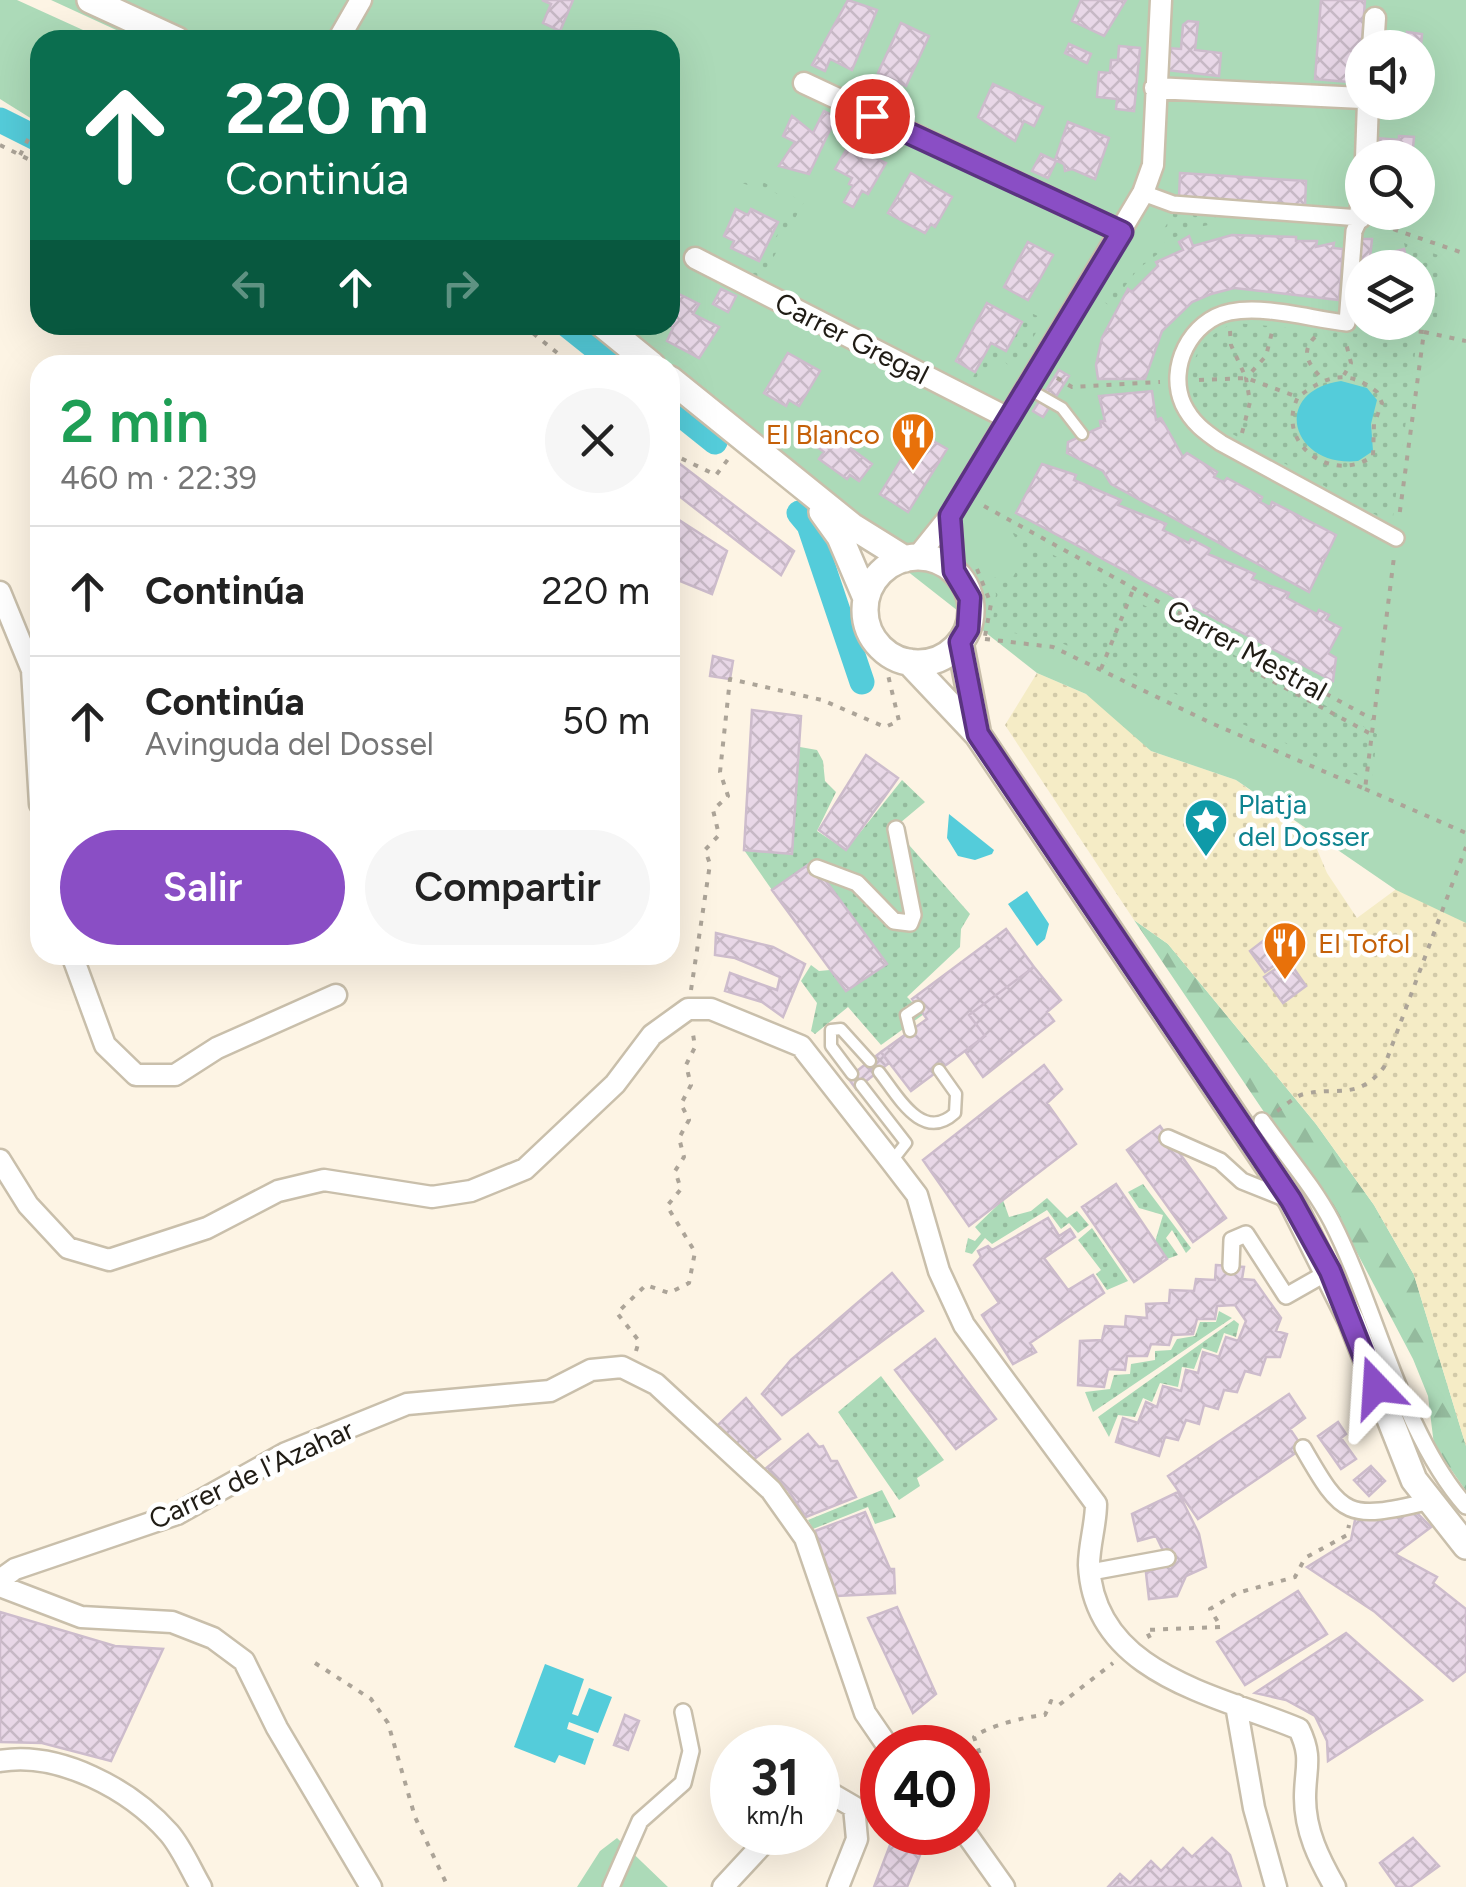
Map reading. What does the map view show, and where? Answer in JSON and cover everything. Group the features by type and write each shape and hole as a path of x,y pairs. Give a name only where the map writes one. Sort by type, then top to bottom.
{"street":[{"path":"90,0 154,30"},
{"path":"344,30 361,0"},
{"path":"866,598 882,572 911,558 950,516 1008,418 1032,391 1143,194 1153,165 1161,0"},
{"path":"1374,30 1375,18"},
{"path":"804,84 1122,232"},
{"path":"1155,88 1345,99"},
{"path":"1143,194 1172,204 1345,217"},
{"path":"1355,230 1343,330 1280,315 1228,312 1205,322 1189,338 1178,381 1182,402 1196,426 1396,538"},
{"name":"Carrer Gregal","path":"695,258 1008,418"},
{"path":"615,335 640,355"},
{"path":"680,387 852,526 911,558 964,567"},
{"path":"801,484 840,536 866,598 870,632 880,646 909,662 978,734 1291,1200 1330,1271 1401,1454 1427,1502 1466,1546"},
{"path":"950,516 970,598 968,629 975,643 978,734"},
{"path":"0,592 30,665"},
{"path":"909,662 937,659 975,643"},
{"path":"816,868 857,883 894,921 910,923 913,915 896,830"},
{"path":"76,965 105,1045 136,1076 176,1075 217,1048 336,995"},
{"path":"0,1160 28,1205 68,1248 109,1260 207,1228 278,1192 324,1180 432,1197 471,1191 525,1168 615,1084 652,1035 688,1009 711,1009 801,1046 917,1194 940,1271 964,1325 1096,1504 1091,1572 1100,1607 1118,1642 1159,1673 1300,1729 1310,1750 1305,1800 1313,1847 1335,1887"},
{"path":"1262,1121 1332,1222 1396,1379 1448,1486 1466,1506"},
{"path":"1168,1138 1220,1162 1242,1181 1291,1200"},
{"path":"1231,1266 1232,1240 1246,1234 1286,1296 1330,1271"},
{"name":"Carrer de l'Azahar","path":"0,1583 15,1569 178,1514 286,1453 407,1404 550,1392 591,1370 630,1370"},
{"path":"630,1370 656,1384 770,1490 805,1538 864,1713 872,1725"},
{"path":"1303,1448 1333,1501 1353,1511 1376,1514 1427,1502"},
{"path":"1091,1572 1167,1558"},
{"path":"0,1583 81,1617 172,1622 213,1638 244,1661 277,1728 372,1887"},
{"path":"1236,1705 1254,1808 1276,1887"},
{"path":"611,1887 640,1820 682,1783 691,1751 683,1712"},
{"path":"0,1761 14,1758 67,1767 113,1786 169,1833 202,1887"},
{"path":"838,1887 856,1839 854,1807 840,1799"},
{"path":"723,1887 753,1855"},
{"path":"981,1855 1004,1887"}],"lane":[{"path":"1032,391 1062,408 1082,434"},
{"path":"910,1031 906,1015 918,1007"},
{"path":"852,1074 831,1046 831,1030 840,1029 870,1061"},
{"path":"878,1072 912,1113 928,1124 947,1120 957,1104 956,1094 940,1070"},
{"path":"861,1085 906,1143 891,1161"}],"path":[{"path":"20,155 30,136"},
{"path":"0,145 30,160"},
{"path":"1395,230 1466,254"},
{"path":"1228,312 1231,345 1246,378 1250,402 1240,454"},
{"path":"1246,378 1266,356 1267,342 1280,315"},
{"path":"1343,330 1352,354 1344,375"},
{"path":"1322,334 1310,341 1306,350 1308,363 1322,378"},
{"path":"1435,334 1466,341"},
{"path":"535,335 560,355"},
{"path":"1365,788 1423,340"},
{"path":"1032,391 1050,375 1072,387 1246,378 1298,397"},
{"path":"1344,375 1366,383 1382,403 1374,424 1376,448 1364,463 1347,467 1308,454 1292,426 1292,410 1298,397 1322,378 1344,375"},
{"path":"680,461 716,475 744,439"},
{"name":"Carrer Mestral","path":"962,494 1372,719"},
{"path":"964,567 991,604 975,643 1053,647 1211,723 1466,833"},
{"path":"1101,669 1134,588"},
{"path":"630,1370 639,1341 617,1313 646,1285 670,1293 689,1283 694,1252 667,1206 681,1189 675,1171 684,1156 678,1138 689,1120 680,1104 691,1086 686,1065 695,1047 688,1009 710,864 706,850 719,836 713,810 728,796 720,772 730,679 822,700 874,724 893,727 898,720 880,646"},
{"path":"1258,656 1252,670 1371,734"},
{"path":"1262,1121 1302,1094 1351,1091 1377,1077 1466,847"},
{"path":"1159,1673 1164,1664 1146,1630 1221,1627 1210,1609 1237,1593 1295,1577 1305,1558 1347,1534 1353,1511"},
{"path":"990,1730 1009,1726 1022,1716 1045,1715 1051,1701 1060,1705 1128,1650"},
{"path":"314,1663 371,1699 388,1723 415,1817 448,1887"}],"green space":[{"path":"0,0 17,0 83,30 30,30 30,118 0,99"},
{"path":"51,0 1466,0 1466,923 1396,890 1236,780 1151,751 1086,694 1037,673 680,393 680,355 631,355 604,335 680,335 680,30 116,30"},
{"path":"748,175 804,202 761,280 749,274 753,266 760,268 792,206 775,193 742,183"},
{"path":"1177,207 1234,210 1233,220 1194,228 1161,244 1163,250 1138,269 1110,306 1104,302 1149,254"},
{"path":"1404,243 1424,250 1406,250"},
{"path":"1435,254 1441,256 1436,263 1443,279 1436,324"},
{"path":"1029,312 1044,319 1014,370 1000,358 994,360 982,382 973,377 991,343 1006,351"},
{"path":"1236,323 1345,333 1345,340 1417,340 1392,524 1204,418 1196,404 1191,375 1200,349 1221,330"},
{"path":"1012,532 1377,734 1372,782 1057,641 992,629 996,594 988,577 1013,577 1025,555"},
{"path":"800,747 817,750 823,761 825,781 836,792 817,831 846,850 902,780 925,802 894,828 970,914 961,929 960,947 907,997 924,1014 881,1045 848,1007 815,1034 811,1031 817,1003 801,981 811,965 819,971 830,970 846,991 887,964 813,863 772,890 744,850 792,853"},
{"path":"1134,920 1168,944 1316,1124 1374,1205 1414,1275 1466,1446 1466,1491 1434,1445 1428,1396 1413,1359 1324,1190 1300,1165"},
{"path":"1143,1184 1191,1248 1186,1253 1172,1230 1166,1238 1178,1255 1167,1259 1155,1242 1163,1215 1139,1208 1128,1192"},
{"path":"1047,1198 1067,1218 1077,1211 1089,1225 1078,1233 1069,1223 1061,1229 1047,1210 992,1244 985,1238 972,1254 965,1252 968,1238 975,1241 981,1234 975,1227 1003,1200 1009,1217 1031,1211"},
{"path":"1092,1228 1128,1281 1107,1290 1096,1274 1101,1270 1078,1240"},
{"path":"1219,1311 1232,1318 1093,1412 1085,1392 1110,1389 1114,1375 1130,1374 1131,1364 1155,1360 1155,1351 1171,1350 1177,1339 1195,1336 1200,1322 1216,1322"},
{"path":"1234,1320 1239,1324 1236,1337 1224,1333 1217,1353 1202,1348 1194,1369 1182,1367 1178,1387 1160,1383 1152,1402 1143,1398 1135,1417 1118,1415 1109,1437 1098,1417"},
{"path":"881,1376 944,1460 917,1478 920,1486 899,1500 838,1412"},
{"path":"882,1490 896,1517 875,1524 868,1507 813,1529 808,1520"},
{"path":"617,1838 668,1887 577,1887 600,1851"}],"sand":[{"name":"Platja del Dosser","path":"1466,291 1466,1446 1414,1275 1374,1205 1316,1124 1168,944 1134,920 1005,725 1037,673 1086,694 1120,716 1151,751 1236,780 1311,835 1327,873 1357,918 1395,890"}],"water":[{"path":"1341,381 1367,388 1377,400 1371,424 1373,451 1358,461 1335,460 1317,453 1298,428 1297,413 1304,399 1318,388"},
{"path":"949,814 994,850 992,854 975,860 958,856 947,838"},
{"path":"1027,891 1049,924 1045,939 1037,946 1008,904"},
{"path":"545,1664 584,1679 572,1714 578,1716 589,1688 612,1697 598,1733 569,1722 567,1729 594,1739 585,1765 559,1755 555,1763 514,1747"}],"building":[{"path":"542,0 573,0 560,30 543,23 551,4"},
{"path":"848,0 877,10 852,70 830,59 825,71 812,65"},
{"path":"1081,0 1126,0 1104,36 1072,21"},
{"path":"1321,0 1365,0 1363,30 1345,30 1345,82 1315,79"},
{"path":"1198,22 1195,50 1221,53 1219,76 1166,70 1168,48 1181,49 1183,25"},
{"path":"901,23 929,36 906,86 878,73"},
{"path":"1069,44 1091,54 1087,63 1065,53"},
{"path":"1119,46 1140,48 1134,111 1116,109 1117,99 1097,97 1099,72 1110,73 1111,60 1118,60"},
{"path":"993,84 1043,107 1034,126 1024,121 1015,141 978,117"},
{"path":"824,111 836,117 809,174 779,166 795,142 783,136 792,116 813,133"},
{"path":"1068,122 1109,138 1095,179 1072,169 1065,171 1064,164 1055,160"},
{"path":"849,145 886,163 868,194 862,191 853,207 844,202 853,186 849,184 852,178 835,169"},
{"path":"1041,154 1056,161 1048,178 1032,171"},
{"path":"911,173 952,197 935,227 931,224 925,233 888,213"},
{"path":"1180,173 1306,181 1305,206 1179,198"},
{"path":"736,209 748,215 751,209 778,222 759,261 731,248 734,241 724,236"},
{"path":"1232,235 1296,237 1296,241 1317,241 1316,247 1334,243 1333,248 1343,249 1339,300 1234,288 1211,294 1192,302 1162,331 1145,379 1098,379 1096,365 1102,338 1128,289 1132,292 1158,266 1156,262 1183,250 1179,242 1189,236 1193,246"},
{"path":"1361,239 1372,239 1371,250 1360,250"},
{"path":"1028,242 1053,255 1028,300 1004,287"},
{"path":"721,289 736,296 728,312 713,304"},
{"path":"680,294 699,304 693,314 719,327 699,358 667,341 670,335 680,335"},
{"path":"987,303 1022,322 1006,351 991,343 975,372 956,361"},
{"path":"788,353 820,371 799,406 789,400 786,406 764,393"},
{"path":"1059,370 1069,376 1043,417 1033,411"},
{"path":"1152,391 1156,420 1161,418 1183,457 1187,453 1217,472 1214,477 1224,482 1227,478 1262,497 1260,502 1270,507 1272,502 1336,535 1309,592 1111,484 1103,471 1067,453 1068,442 1101,427 1100,421 1105,421 1099,396"},
{"path":"816,423 872,464 859,481 850,475 847,479 819,459 824,452 805,438"},
{"name":"El Blanco","path":"918,432 947,449 908,512 880,494"},
{"path":"680,464 794,551 781,575 680,497"},
{"path":"1042,464 1076,475 1074,480 1121,500 1118,505 1166,524 1163,530 1189,543 1191,539 1210,549 1208,554 1255,574 1252,579 1289,593 1287,598 1317,614 1319,610 1329,615 1326,620 1341,628 1328,653 1336,658 1333,681 1016,513"},
{"path":"680,521 727,551 712,594 680,581"},
{"path":"713,656 733,661 730,679 710,676"},
{"path":"752,710 801,716 792,854 744,850"},
{"path":"866,755 898,778 846,850 819,830"},
{"path":"812,862 887,964 846,991 772,890"},
{"path":"1006,929 1034,967 969,1015 985,1036 911,1091 881,1052 927,1019 912,999"},
{"path":"716,933 773,947 805,964 783,1017 762,1002 725,991 730,973 777,990 780,977 735,958 715,955"},
{"path":"1272,934 1288,956 1265,972 1250,951"},
{"name":"El Tofol","path":"1288,960 1306,986 1283,1003 1264,977"},
{"path":"1034,967 1061,1000 1047,1012 1054,1021 983,1077 965,1051 985,1036 969,1015"},
{"path":"881,1052 889,1063 856,1089 848,1078"},
{"path":"1044,1065 1062,1089 1047,1103 1076,1144 969,1226 923,1160"},
{"path":"1160,1126 1226,1218 1193,1242 1127,1150"},
{"path":"1116,1184 1167,1259 1134,1282 1082,1207"},
{"path":"1048,1218 1059,1236 1070,1229 1075,1237 1044,1258 1068,1290 1093,1275 1104,1293 1030,1343 1036,1352 1013,1364 982,1315 999,1303 974,1265 981,1257 978,1251 988,1246 992,1250"},
{"path":"1216,1265 1244,1267 1242,1279 1254,1280 1281,1318 1276,1331 1287,1334 1280,1357 1266,1357 1260,1375 1245,1371 1237,1392 1224,1390 1218,1409 1204,1405 1199,1424 1186,1420 1178,1440 1165,1437 1159,1456 1116,1442 1123,1418 1138,1423 1146,1402 1157,1407 1163,1386 1181,1391 1186,1370 1198,1373 1203,1352 1219,1357 1226,1337 1238,1341 1246,1321 1235,1305 1217,1306 1215,1319 1197,1319 1193,1334 1172,1335 1169,1345 1151,1344 1147,1356 1127,1356 1125,1370 1108,1369 1104,1387 1078,1385 1080,1341 1102,1340 1105,1326 1125,1327 1126,1316 1147,1318 1146,1304 1169,1303 1170,1290 1194,1291 1196,1279 1215,1280"},
{"path":"892,1273 923,1311 782,1415 762,1394 791,1360"},
{"path":"935,1339 996,1419 956,1449 895,1370"},
{"path":"1289,1394 1305,1418 1290,1429 1303,1448 1198,1519 1168,1476"},
{"path":"746,1398 780,1439 753,1460 718,1425"},
{"path":"1338,1422 1346,1434 1341,1438 1356,1459 1341,1469 1318,1436"},
{"path":"808,1434 819,1447 823,1446 831,1461 837,1461 856,1497 806,1517 788,1490 765,1469"},
{"path":"1371,1466 1385,1481 1369,1496 1354,1480"},
{"path":"1178,1492 1199,1534 1206,1567 1186,1576 1177,1596 1149,1599 1146,1573 1169,1563 1156,1536 1138,1541 1132,1514"},
{"path":"1412,1508 1431,1527 1395,1554 1437,1577 1433,1583 1466,1609 1466,1671 1453,1681 1375,1612 1307,1567 1351,1540 1356,1515 1381,1520"},
{"path":"865,1512 890,1569 894,1569 895,1593 837,1596 815,1531"},
{"path":"1298,1591 1327,1634 1245,1685 1217,1642"},
{"path":"897,1607 936,1694 913,1713 868,1618"},
{"path":"0,1612 115,1646 163,1649 111,1761 42,1743 0,1742"},
{"path":"1346,1633 1422,1700 1328,1761 1327,1741 1315,1716 1286,1700 1255,1693"},
{"path":"625,1715 639,1721 628,1750 614,1745"},
{"path":"1212,1838 1230,1855 1241,1887 1108,1887 1120,1874 1130,1883 1151,1861 1161,1871 1183,1848 1192,1857"},
{"path":"1413,1838 1439,1866 1410,1887 1397,1887 1380,1863"},
{"path":"886,1855 920,1855 907,1887 874,1887"}],"waterway":[{"path":"0,120 30,135"},
{"path":"580,335 604,355"},
{"path":"680,414 715,442"},
{"path":"799,513 809,525 862,682"}],"place":[{"name":"El Blanco","path":"913,472"},
{"name":"Platja del Dosser","path":"1206,858"},
{"name":"El Tofol","path":"1285,981"}],"route":[{"path":"872,116 1122,232 950,516 954,571 970,598 968,629 960,642 970,700 978,734 1291,1200 1330,1271 1376,1387"}]}
